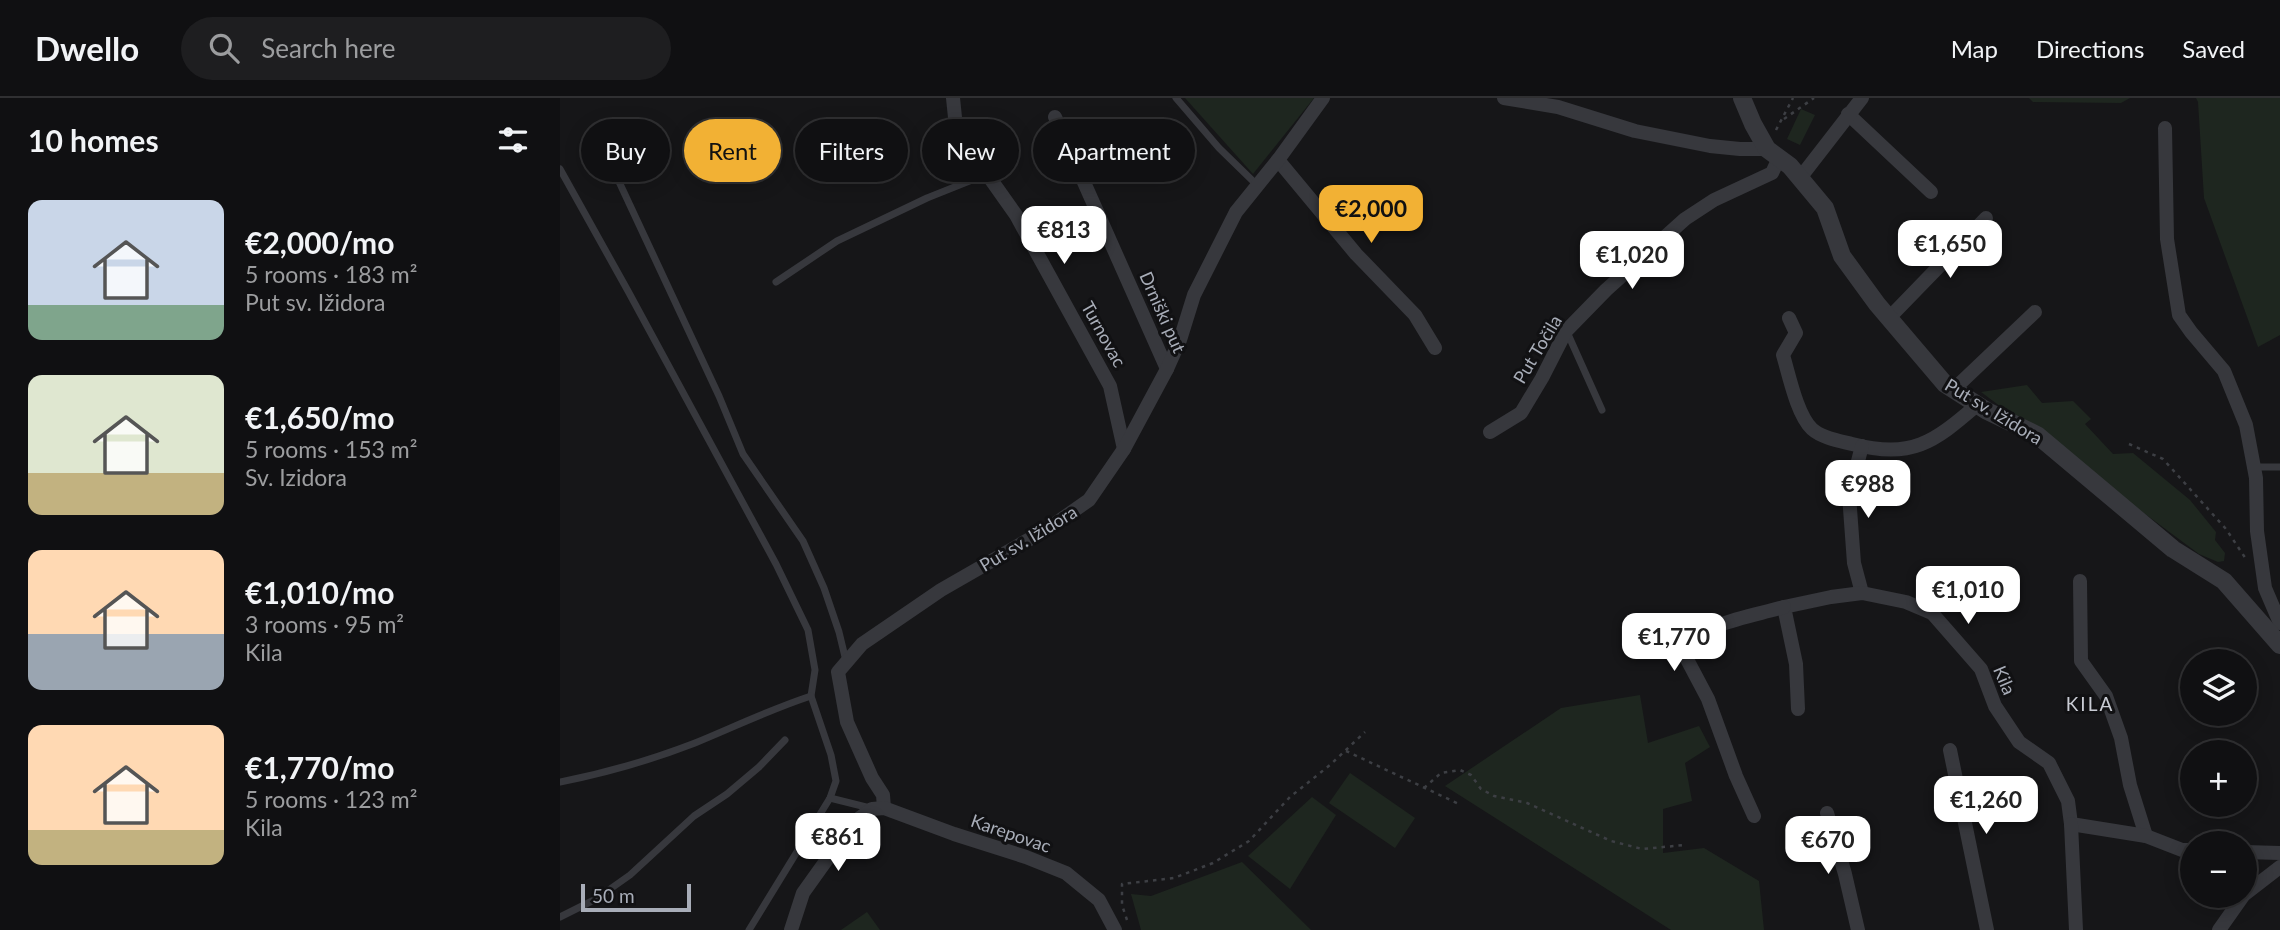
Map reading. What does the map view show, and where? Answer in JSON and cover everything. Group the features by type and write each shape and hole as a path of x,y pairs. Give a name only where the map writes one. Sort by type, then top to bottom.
{"street":[{"name":"Turnovac","path":"953,98 955,119"},
{"name":"Put sv. Ižidora","path":"847,661 862,644 941,590 1049,528 1089,500 1124,449 1167,369 1180,340 1194,295 1236,212 1323,98"},
{"path":"1504,98 1558,107 1635,131 1710,146 1773,153"},
{"name":"Put sv. Ižidora","path":"1742,98 1753,124 1773,153 1790,166 1825,208 1842,256 1889,318 1945,384 1977,405 2037,435 2173,549 2224,580 2280,645"},
{"path":"1800,178 1862,98"},
{"path":"1848,114 1931,192"},
{"name":"Drniški put","path":"1055,117 1167,369"},
{"path":"2165,128 2167,239 2179,315 2224,371 2246,425 2254,467 2257,531 2265,588 2280,623"},
{"name":"Put Točila","path":"1490,432 1521,413 1566,331 1606,290 1685,219 1714,200 1772,173 1773,153"},
{"path":"1278,160 1356,254 1415,315 1435,348"},
{"name":"Turnovac","path":"992,182 1016,215 1110,386 1124,449"},
{"path":"1889,318 1986,218"},
{"path":"1953,390 2035,313"},
{"path":"1788,318 1796,333 1783,355 1800,410 1813,429 1835,440 1880,449 1914,448 1945,433 1977,405"},
{"path":"1862,446 1849,495 1854,563 1863,593"},
{"path":"2080,581 2081,661 2106,696 2121,738 2130,785 2146,836"},
{"name":"Kila","path":"1754,816 1736,776 1708,699 1681,648 1692,637 1720,624 1831,597 1863,593 1906,602 1933,613 1967,651 1981,669 1995,706 2019,742 2049,764 2068,801 2076,930"},
{"path":"1784,607 1796,664 1798,709"},
{"path":"791,930 803,893 853,823 878,808 883,795 872,778 847,722 838,672 847,661"},
{"path":"1950,750 1987,930"},
{"name":"Karepovac","path":"878,808 1066,873 1099,900 1115,930"},
{"path":"1827,813 1846,874 1858,930"},
{"path":"2071,824 2146,836 2180,849"},
{"path":"2257,852 2280,853"},
{"path":"2257,885 2280,867"},
{"path":"2219,930 2235,908"}],"lane":[{"path":"1176,98 1219,148 1258,186"},
{"path":"560,169 776,564 808,630 814,670 811,696 831,755 836,781 830,798 749,930"},
{"path":"619,182 719,396 743,454 803,541 824,588 847,661"},
{"path":"776,282 837,241 966,182"},
{"path":"1566,331 1602,410"},
{"path":"2254,467 2280,467"},
{"path":"560,782 612,771 671,751 772,709 811,696"},
{"path":"560,917 596,899 630,875 694,816 759,767 785,740"},
{"path":"830,798 878,808"}],"path":[{"path":"1773,153 1781,121 1793,98"},
{"path":"1781,121 1814,98"},
{"path":"2129,444 2163,459 2226,530 2265,588"},
{"path":"1131,930 1122,905 1122,884 1174,878 1213,863 1249,841 1290,797 1365,732"},
{"path":"1346,751 1459,804"},
{"path":"1424,788 1441,773 1460,770 1471,775 1481,789 1494,796 1527,803 1611,841 1642,849 1685,845"}],"shaded area":[{"path":"1185,98 1314,98 1253,174"},
{"path":"2029,98 2130,98 2121,103 2033,102"},
{"path":"2196,98 2280,98 2280,335 2258,347 2204,198"},
{"path":"1801,109 1815,115 1800,145 1787,139"},
{"path":"2027,385 2042,403 2073,401 2091,419 2085,424 2113,454 2133,453 2190,500 2216,532 2215,540 2225,553 2224,561 2218,562 2199,554 1981,392"},
{"path":"1640,695 1648,743 1699,726 1710,747 1685,763 1692,801 1663,809 1663,853 1704,848 1759,881 1764,930 1671,930 1445,786 1561,708"},
{"path":"1350,773 1415,818 1395,848 1329,803"},
{"path":"1312,797 1336,815 1290,889 1248,856"},
{"path":"1242,862 1311,930 1141,930 1131,894 1151,896"},
{"path":"867,912 880,930 841,930"}],"district":[{"name":"KILA","path":"2090,703"}]}
